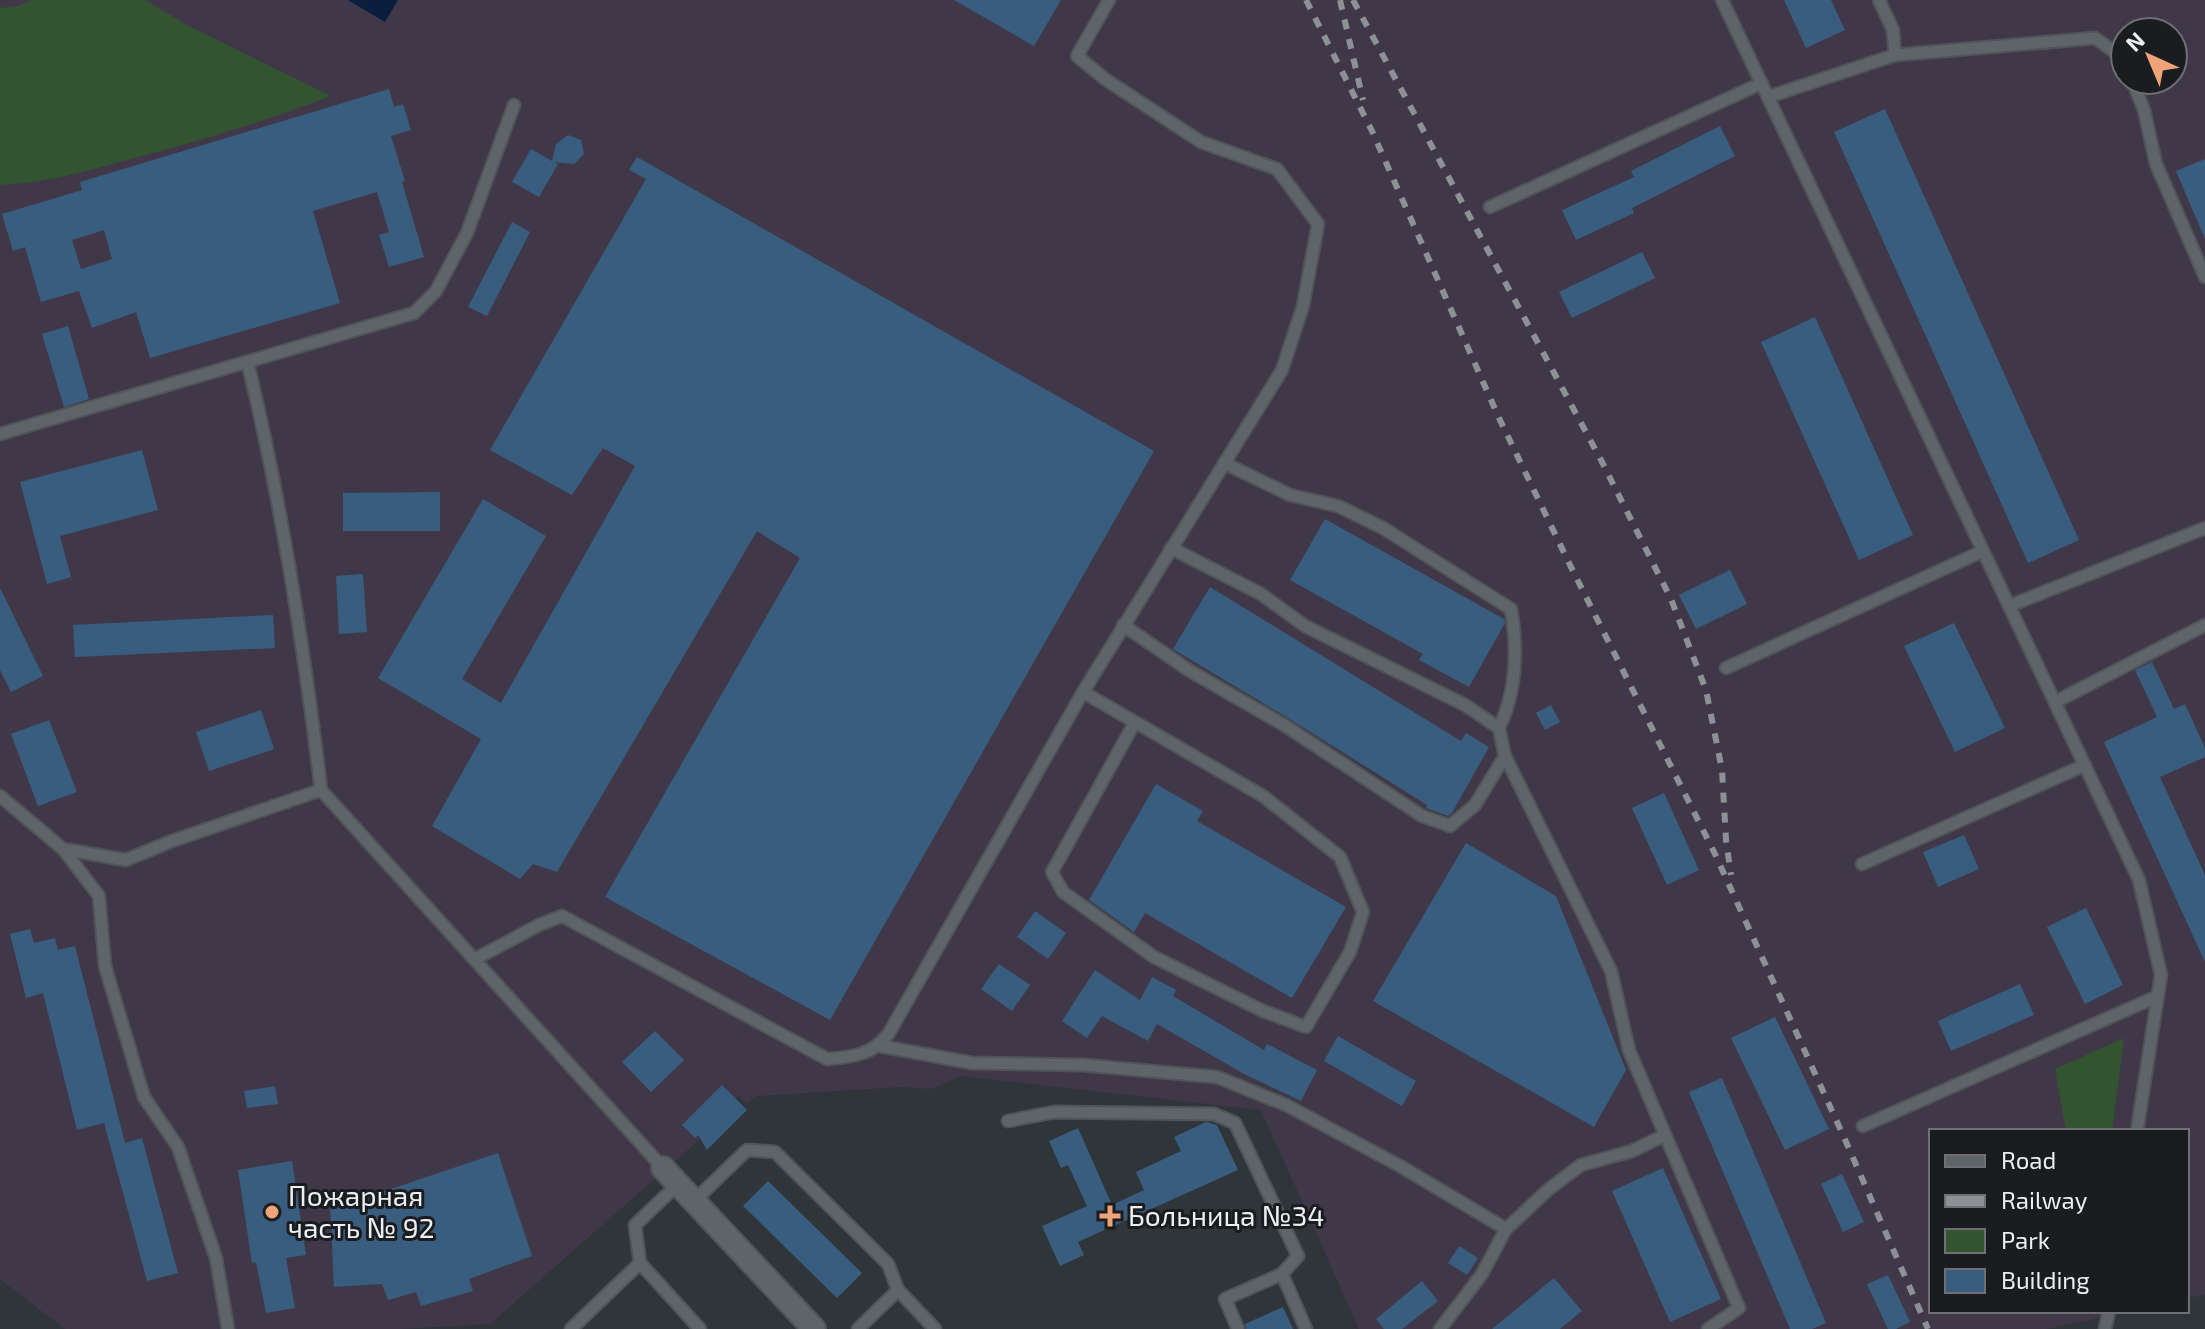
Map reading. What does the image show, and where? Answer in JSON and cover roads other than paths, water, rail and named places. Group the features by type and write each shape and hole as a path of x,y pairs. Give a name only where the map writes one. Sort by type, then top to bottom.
{"street":[{"path":"671,1176 814,1329"}],"lane":[{"path":"475,959 562,916 827,1059 857,1057 880,1046 1083,692 1282,370 1303,306 1318,224 1277,169 1201,142 1105,79 1077,56 1109,0"},
{"path":"1722,0 2139,880 2161,975 2137,1129"},
{"path":"1879,0 1893,30 1895,55"},
{"path":"1768,97 1895,55 2095,38 2109,48"},
{"path":"1490,207 1762,83"},
{"path":"2138,96 2156,164 2205,277"},
{"path":"0,434 414,313 436,291 467,233 514,105"},
{"path":"248,364 267,442 307,669 321,790 671,1176 635,1225 640,1263 700,1329"},
{"path":"1224,463 1290,495 1338,506 1383,528 1511,609 1517,640 1515,672 1506,714 1499,728 1505,756 1611,971 1629,1050 1739,1308 1708,1329"},
{"path":"2009,606 2205,528"},
{"path":"1171,548 1261,594 1305,626 1465,705 1499,728"},
{"path":"1726,668 1983,551"},
{"path":"1123,625 1190,671 1284,725 1422,816 1450,826 1475,805 1505,756"},
{"path":"2055,702 2205,625"},
{"path":"1083,692 1135,722 1263,796 1340,857 1363,912 1350,952 1306,1027 1263,1011 1154,957 1063,892 1052,872 1135,722"},
{"path":"1862,864 2085,765"},
{"path":"63,849 126,860 321,790"},
{"path":"0,796 63,849 99,896 105,966 144,1097 178,1147 216,1258 228,1329"},
{"path":"1863,1126 2158,996"},
{"path":"880,1046 972,1063 1083,1065 1217,1077 1286,1105 1400,1166 1506,1229"},
{"path":"1008,1121 1069,1112 1214,1114 1235,1123 1298,1256 1282,1274 1225,1299 1238,1329"},
{"path":"1440,1329 1482,1274 1506,1229 1549,1189 1581,1165 1632,1151 1665,1135"},
{"path":"694,1201 747,1150 775,1152 888,1264 898,1290 935,1329"},
{"path":"571,1329 640,1263"},
{"path":"1282,1274 1306,1329"},
{"path":"858,1329 898,1290"}],"water":[{"path":"348,0 398,0 385,22"}],"railway":[{"path":"1306,0 1372,131 1499,418 1715,854 1928,1329"},
{"path":"1340,0 1363,100"},
{"path":"1353,0 1601,460 1671,599 1706,690 1722,770 1731,875"}],"place":[{"name":"Пожарная часть № 92","path":"272,1212"},
{"name":"Больница №34","path":"1110,1216"}]}
